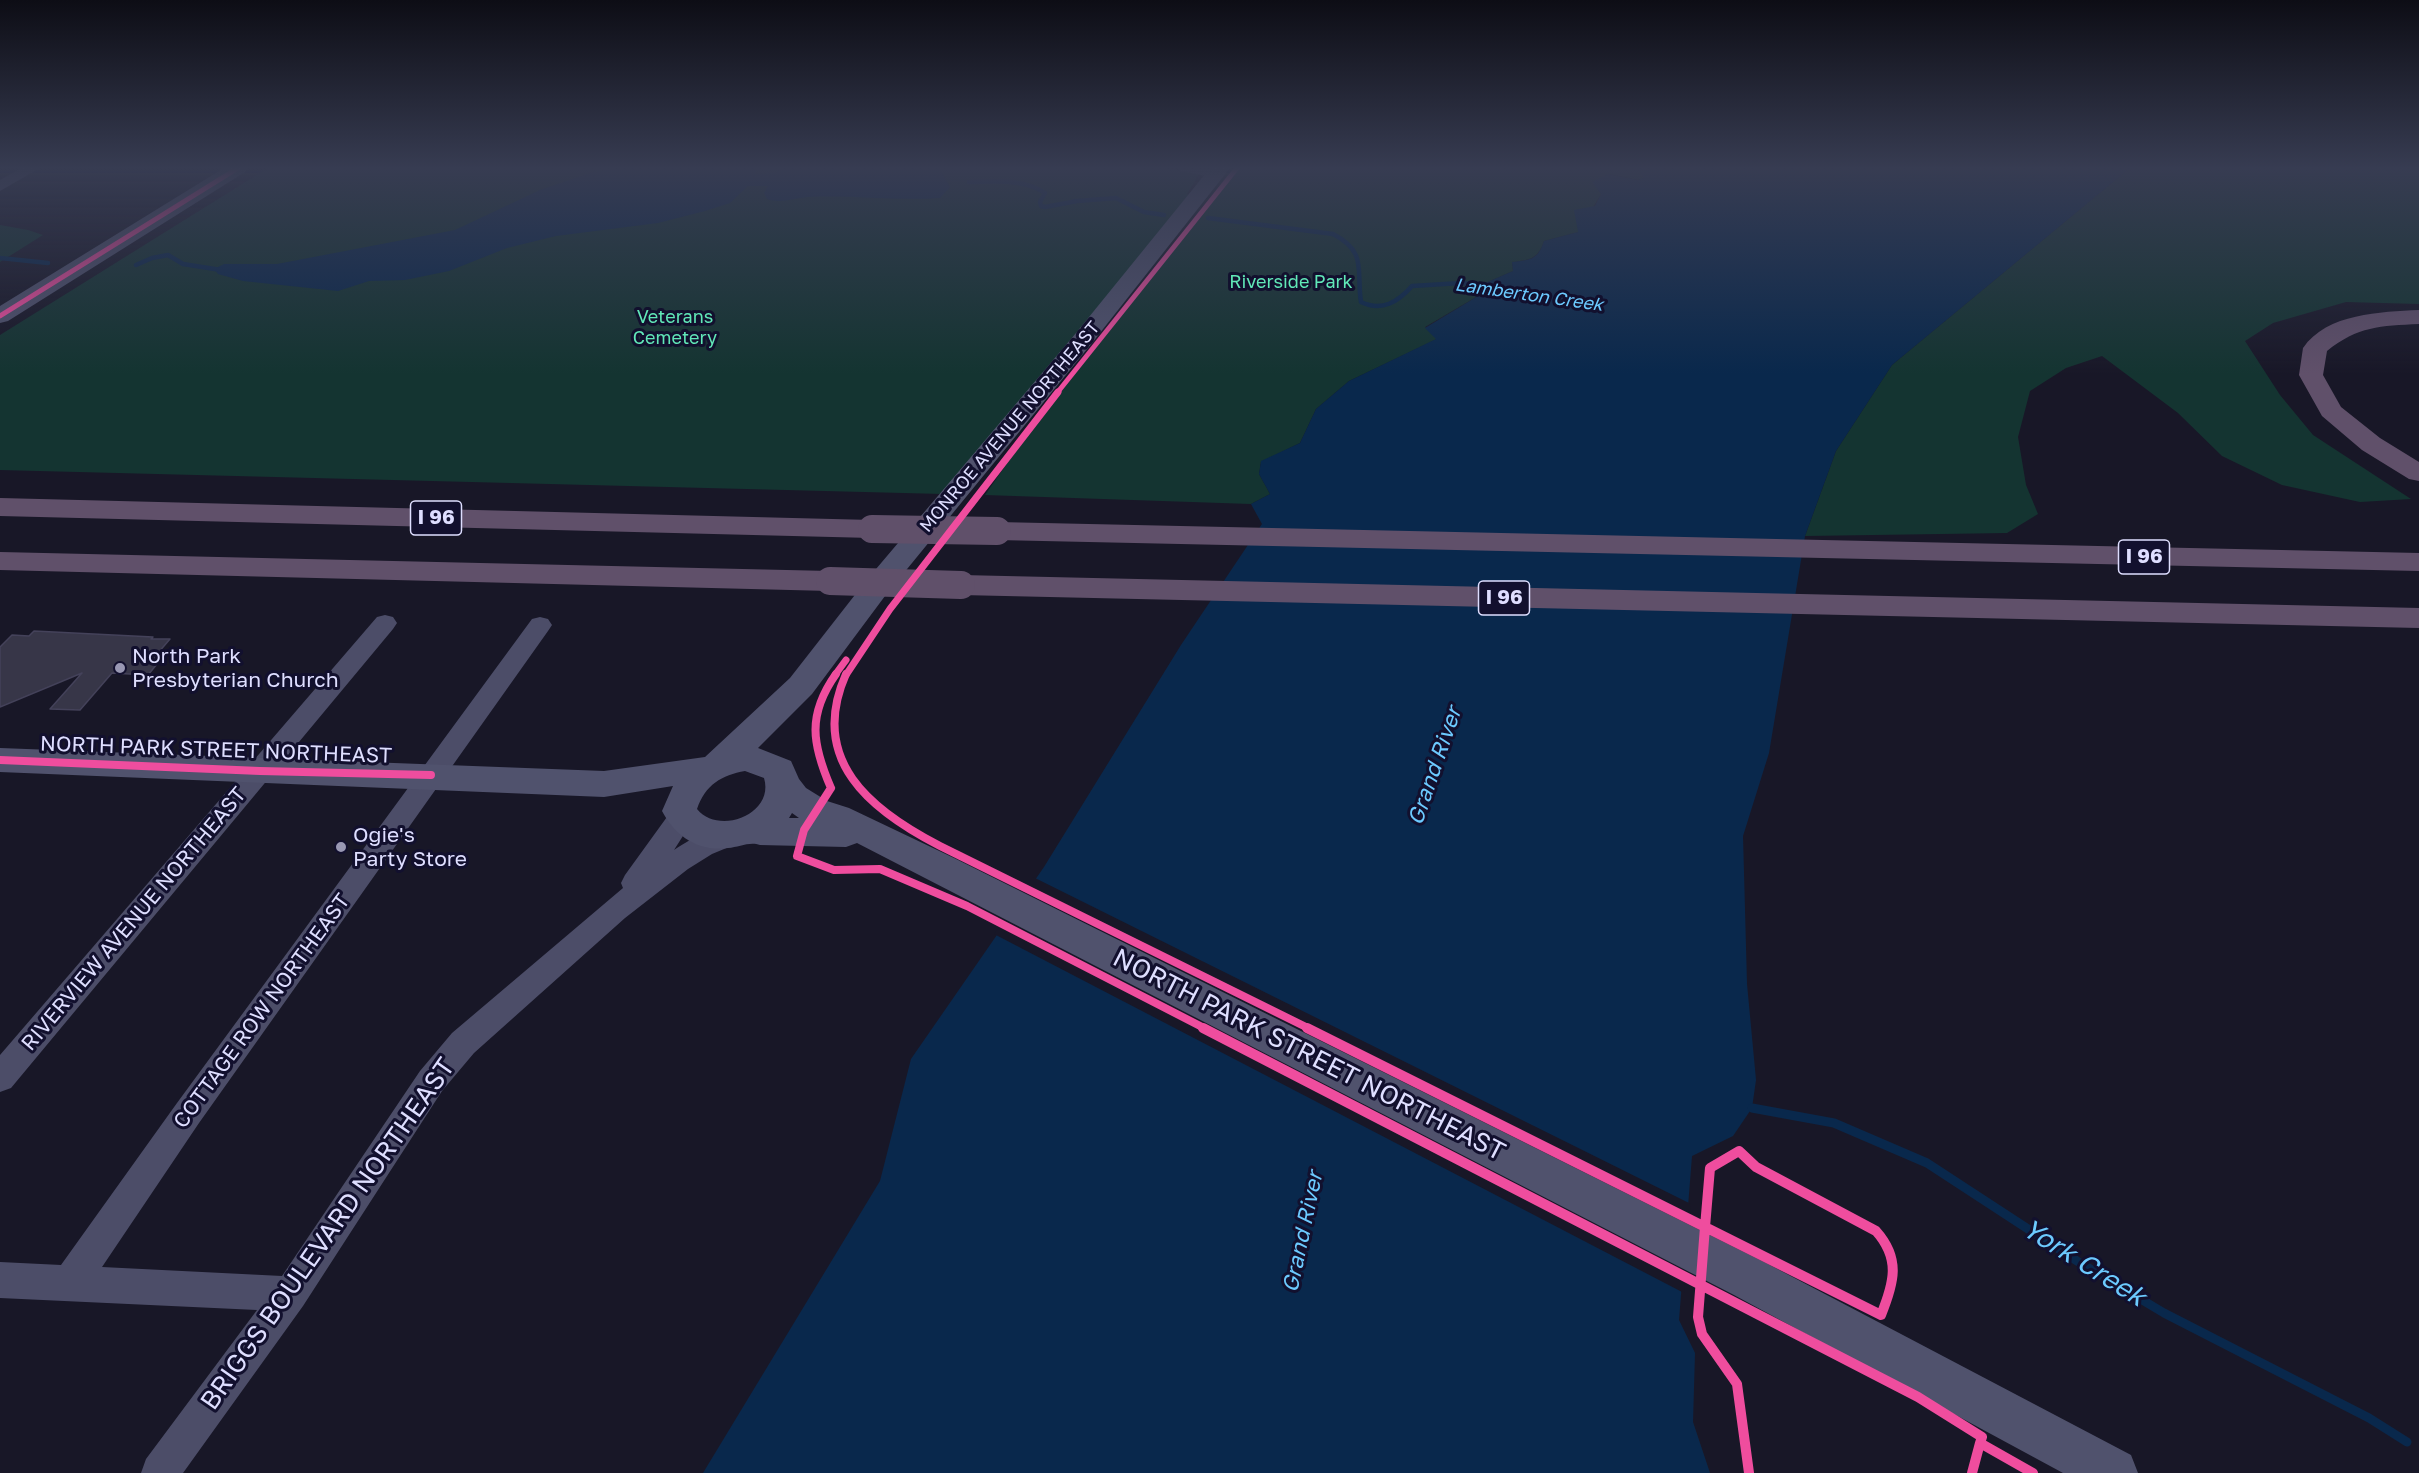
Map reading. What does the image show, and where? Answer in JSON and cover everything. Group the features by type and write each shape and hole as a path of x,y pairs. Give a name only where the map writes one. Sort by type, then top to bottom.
{"highway":[{"path":"2419,317 2376,319 2337,331 2314,348 2311,375 2331,411 2371,444 2419,473"},
{"name":"I 96","path":"0,507 1178,536 2419,562"},
{"name":"I 96","path":"0,561 1140,590 2419,618"},
{"path":"2014,608 2146,624 2419,640"}],"main road":[{"path":"0,316 127,237"},
{"name":"MONROE AVENUE NORTHEAST","path":"712,766 747,739 801,686 875,589 1165,237"},
{"name":"MONROE AVENUE NORTHEAST","path":"781,778 780,742 801,686"},
{"path":"745,759 760,761 781,778 782,797 776,810 742,831 718,835 700,832 689,825 680,814 688,788 712,766 745,759"},
{"name":"NORTH PARK STREET NORTHEAST","path":"0,760 260,771 431,775 604,784 712,766"},
{"name":"NORTH PARK STREET NORTHEAST","path":"781,778 794,797 815,811 837,818 977,886 1750,1279 2113,1473"},
{"name":"NORTH PARK STREET NORTHEAST","path":"604,784 621,792 644,795 666,803 680,814"},
{"name":"NORTH PARK STREET NORTHEAST","path":"742,831 804,830 866,834"}],"street":[{"name":"RIVERVIEW AVENUE NORTHEAST","path":"0,1078 385,623"},
{"name":"COTTAGE ROW NORTHEAST","path":"70,1283 188,1113 540,625"},
{"name":"BRIGGS BOULEVARD NORTHEAST","path":"615,910 680,814"},
{"name":"BRIGGS BOULEVARD NORTHEAST","path":"160,1473 291,1294 431,1081 463,1043 615,910 678,861 702,846 742,831"},
{"path":"0,1281 291,1294"}],"green space":[{"path":"0,237 40,237 0,262"},
{"name":"Veterans Cemetery","path":"158,237 1157,237 943,494 0,470 0,335"},
{"name":"Riverside Park","path":"1181,237 1560,237 1544,241 1539,252 1532,258 1512,262 1513,271 1483,284 1483,293 1425,327 1437,339 1349,381 1316,409 1300,443 1261,462 1259,474 1270,494 1251,504 985,495 1036,422"},
{"path":"2047,237 2419,237 2419,304 2346,302 2273,323 2245,341 2280,395 2313,435 2411,499 2360,502 2282,485 2222,456 2178,413 2102,356 2066,368 2030,391 2018,437 2026,485 2038,514 2007,533 1805,536 1836,451 1892,365"}],"water":[{"path":"420,237 553,237 507,248 449,271 405,280 369,281 338,291 243,281 218,274 214,269 224,264 277,264"},
{"name":"Grand River","path":"1560,237 2047,237 1892,365 1836,451 1805,536 1769,753 1743,836 1747,984 1756,1080 1752,1108 1733,1136 1692,1156 1679,1320 1695,1353 1693,1422 1710,1473 703,1473 880,1181 911,1059 1044,867 1181,645 1262,524 1251,504 1270,494 1259,474 1261,461 1300,443 1316,409 1349,381 1436,339 1425,328 1483,293 1483,284 1513,271 1512,262 1532,258 1539,252 1544,241"}],"pier":[{"path":"1033,877 1691,1204 1684,1293 994,934"}],"building":[{"name":"North Park Presbyterian Church","path":"34,631 170,639 158,653 166,653 148,675 112,673 80,710 50,709 82,673 0,707 0,647 12,635 29,636"}],"waterway":[{"name":"Lamberton Creek","path":"1337,237 1356,255 1361,302 1369,305 1389,304 1401,297 1412,286 1461,283 1491,285"},
{"name":"Lamberton Creek","path":"136,265 152,258 168,255 183,264 221,270"},
{"name":"Lamberton Creek","path":"0,258 48,263"},
{"name":"York Creek","path":"1752,1108 1834,1123 1927,1163 2077,1261 2164,1313 2369,1418 2407,1442"}],"cycle path":[{"path":"0,316 127,237"},
{"path":"1182,237 977,496 890,609 851,666 842,684 835,720 842,761 855,784 872,803 892,820 915,834 1705,1227"},
{"path":"831,788 817,751 815,721 824,692 846,660"},
{"path":"0,760 260,771 431,775"},
{"path":"831,788 804,830 797,856 834,870 880,869 967,906 1918,1397 1982,1437 1980,1443"},
{"path":"1739,1151 1756,1167 1876,1231 1884,1240 1893,1260 1893,1271 1889,1293 1881,1315 1705,1227 1710,1168 1739,1151"},
{"path":"1705,1227 1698,1317 1702,1334 1737,1384 1749,1473"},
{"path":"1972,1473 1980,1443 2033,1473"}],"place":[{"name":"North Park Presbyterian Church","path":"120,668"},
{"name":"Ogie's Party Store","path":"341,847"}]}
